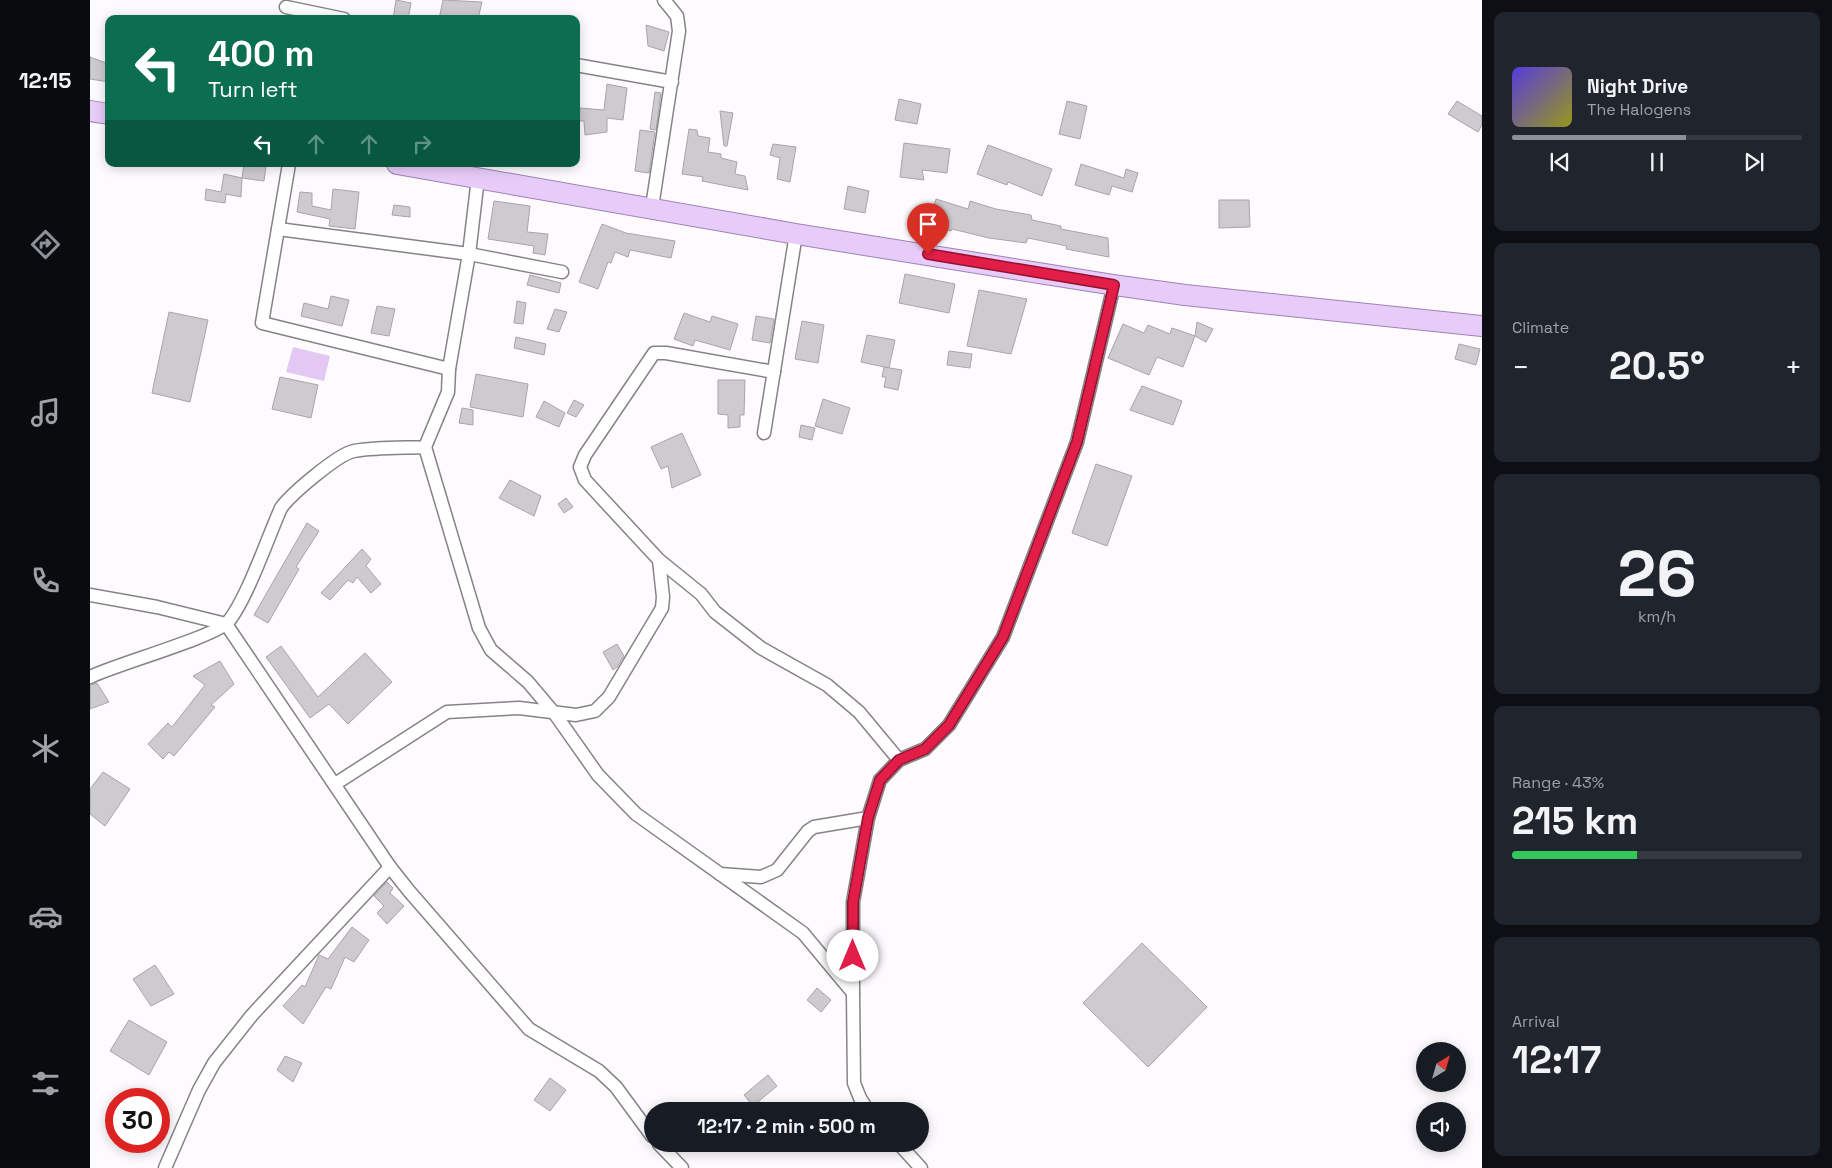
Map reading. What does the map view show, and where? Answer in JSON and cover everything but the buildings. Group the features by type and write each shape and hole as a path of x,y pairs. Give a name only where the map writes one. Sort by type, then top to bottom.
{"main road":[{"path":"90,111 105,113"},
{"path":"414,167 652,207 796,234 1114,285 1185,295 1482,326"}],"street":[{"path":"652,207 679,31 677,16 664,0"},
{"path":"286,8 323,15"},
{"path":"580,66 672,82"},
{"path":"288,167 262,323 449,369"},
{"path":"478,178 469,254 449,369 448,392 425,447 479,628 492,650 528,682 555,714 598,775 636,814 802,933 853,992"},
{"path":"278,229 469,254 562,272"},
{"path":"764,433 796,234"},
{"path":"862,1102 854,1083 853,902 868,818 880,780 899,760 925,749 949,725 1003,637 1077,442 1114,285"},
{"path":"774,372 666,352 654,353 585,455 580,467 585,480 659,560 701,594 715,612 761,648 827,685 858,712 899,760"},
{"path":"90,677 203,635 226,624 243,596 281,508 298,489 353,451 425,447"},
{"path":"336,784 446,712 519,708 555,714 576,714 595,711 609,697 662,608 663,596 659,560"},
{"path":"90,595 157,607 226,624 336,784 390,867 523,1023 548,1042 581,1059 599,1072 616,1087 644,1125"},
{"path":"720,874 761,877 777,870 808,831 814,827 868,818"},
{"path":"165,1168 198,1090 214,1062 252,1015 390,867"},
{"path":"667,1152 682,1168"},
{"path":"907,1152 920,1168"}],"shaded area":[{"path":"293,347 330,356 324,381 286,372"}],"route":[{"path":"853,956 853,902 868,818 880,780 899,760 925,749 949,725 1003,637 1026,581 1077,442 1101,347 1114,285 928,254"}]}
